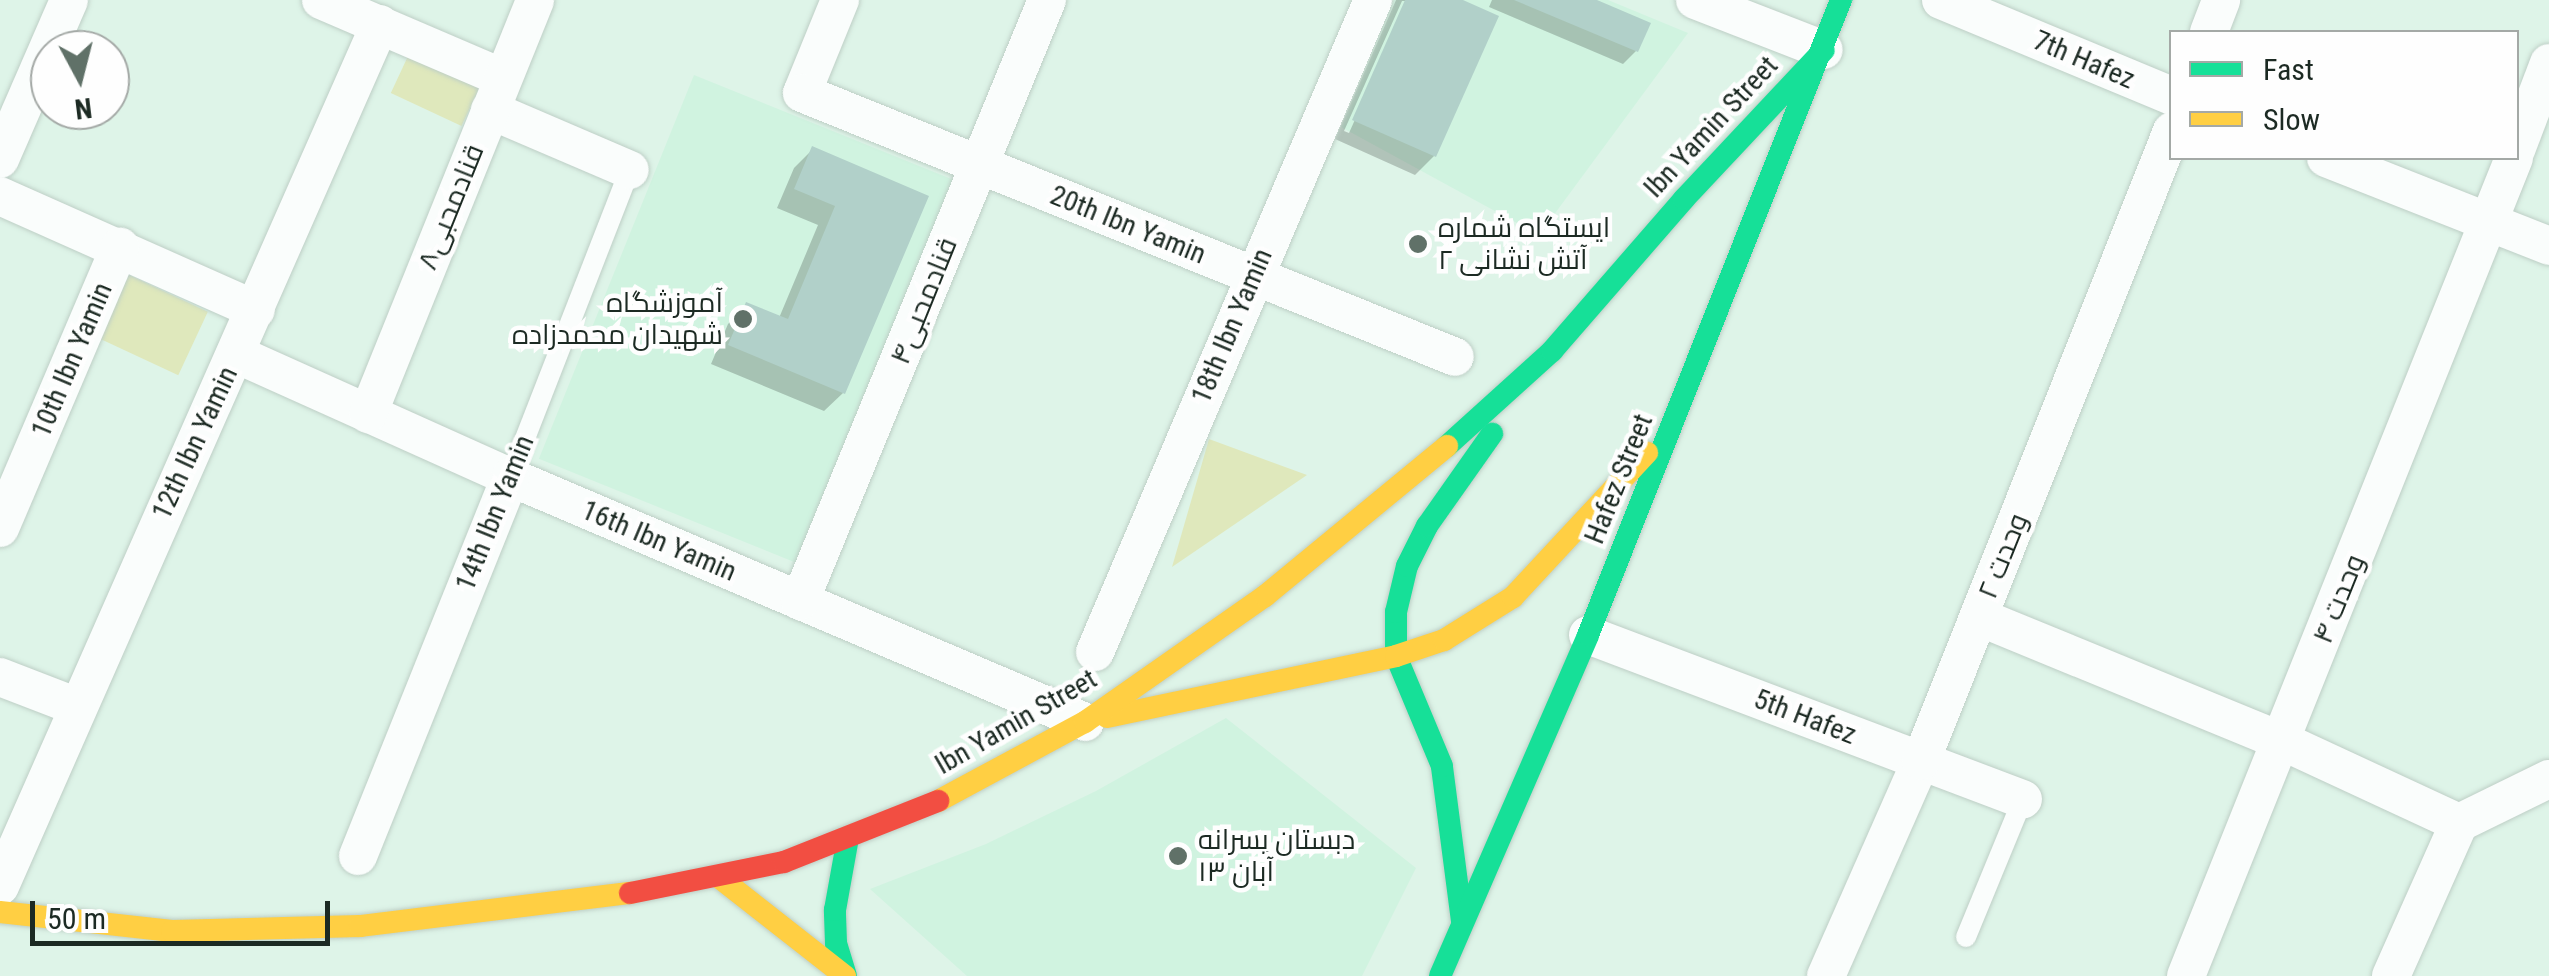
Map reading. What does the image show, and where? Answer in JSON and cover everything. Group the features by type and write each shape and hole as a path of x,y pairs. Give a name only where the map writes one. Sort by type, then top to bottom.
{"main road":[{"name":"Hafez Street","path":"1440,976 1588,634 1841,0"},
{"name":"Ibn Yamin Street","path":"0,912 172,931 360,926 574,902 720,878 848,838 947,797 1085,722 1323,551 1552,350 1684,199 1824,50"},
{"path":"1462,924 1442,766 1396,656 1396,612 1407,566 1427,526 1552,350"},
{"path":"1085,722 1396,656 1444,640 1514,597 1674,423"},
{"path":"1442,766 1467,778"},
{"path":"1494,780 1530,770"},
{"path":"846,976 836,943 835,910 848,838"},
{"path":"720,878 846,976"}],"street":[{"path":"1,154 69,0"},
{"path":"321,0 384,12 497,94 630,170"},
{"name":"قنادمحبی۸","path":"368,414 534,0"},
{"name":"20th Ibn Yamin","path":"840,0 802,93 1455,356"},
{"name":"قنادمحبی۴","path":"800,602 1047,0"},
{"name":"18th Ibn Yamin","path":"1094,652 1373,0"},
{"path":"1694,0 1824,50"},
{"name":"7th Hafez","path":"1941,0 2169,95"},
{"path":"2210,30 2221,0"},
{"name":"12th Ibn Yamin","path":"0,886 384,12"},
{"path":"2519,142 2549,62"},
{"name":"وحدت ۲","path":"1826,976 1921,761 2169,139"},
{"path":"2331,160 2549,246"},
{"name":"وحدت ۴","path":"2186,976 2513,160"},
{"path":"0,196 256,310"},
{"name":"10th Ibn Yamin","path":"0,528 120,248"},
{"name":"16th Ibn Yamin","path":"236,354 800,602 1085,722"},
{"name":"14th Ibn Yamin","path":"358,856 510,476"},
{"path":"1979,617 2282,742 2459,824"},
{"name":"5th Hafez","path":"1588,634 2023,799"},
{"path":"0,677 76,706"},
{"path":"2392,976 2459,824 2549,779"}],"lane":[{"name":"14th Ibn Yamin","path":"510,476 630,170"},
{"path":"1966,938 2023,799"}],"shaded area":[{"path":"1394,0 1608,0 1688,33 1539,235 1341,127"},
{"path":"409,54 480,87 462,126 391,93"},
{"name":"آموزشگاه شهیدان محمدزاده","path":"694,75 954,180 799,564 539,459"},
{"path":"129,275 208,312 178,375 99,338"},
{"path":"1209,439 1307,475 1172,567"},
{"name":"دبستان پسرانه ۱۳ آبان","path":"1226,718 1416,868 1362,976 967,976 870,889 986,844 1096,791"}],"building":[{"path":"1405,0 1463,0 1499,16 1436,157 1352,120"},
{"path":"1514,0 1597,0 1651,23 1638,52"},
{"path":"812,146 929,196 845,394 728,345 746,302 788,319 835,206 794,189"}],"traffic: fast":[{"path":"1440,976 1588,635 1841,0"},
{"path":"1447,446 1552,351 1684,199 1824,50"},
{"path":"1462,921 1442,766 1396,656 1396,612 1407,566 1427,526 1492,434"},
{"path":"846,976 836,943 835,910 848,838"}],"traffic: slow":[{"path":"938,801 1085,722 1265,596 1447,446"},
{"path":"1107,717 1396,656 1444,640 1513,597 1647,453"},
{"path":"720,878 845,976"},
{"path":"0,912 172,931 360,926 630,893"}],"traffic: jam":[{"path":"630,893 784,862 938,801"}],"place":[{"name":"ایستگاه شماره ۲ آتش نشانی","path":"1418,244"},
{"name":"آموزشگاه شهیدان محمدزاده","path":"743,319"},
{"name":"دبستان پسرانه ۱۳ آبان","path":"1178,856"}]}
